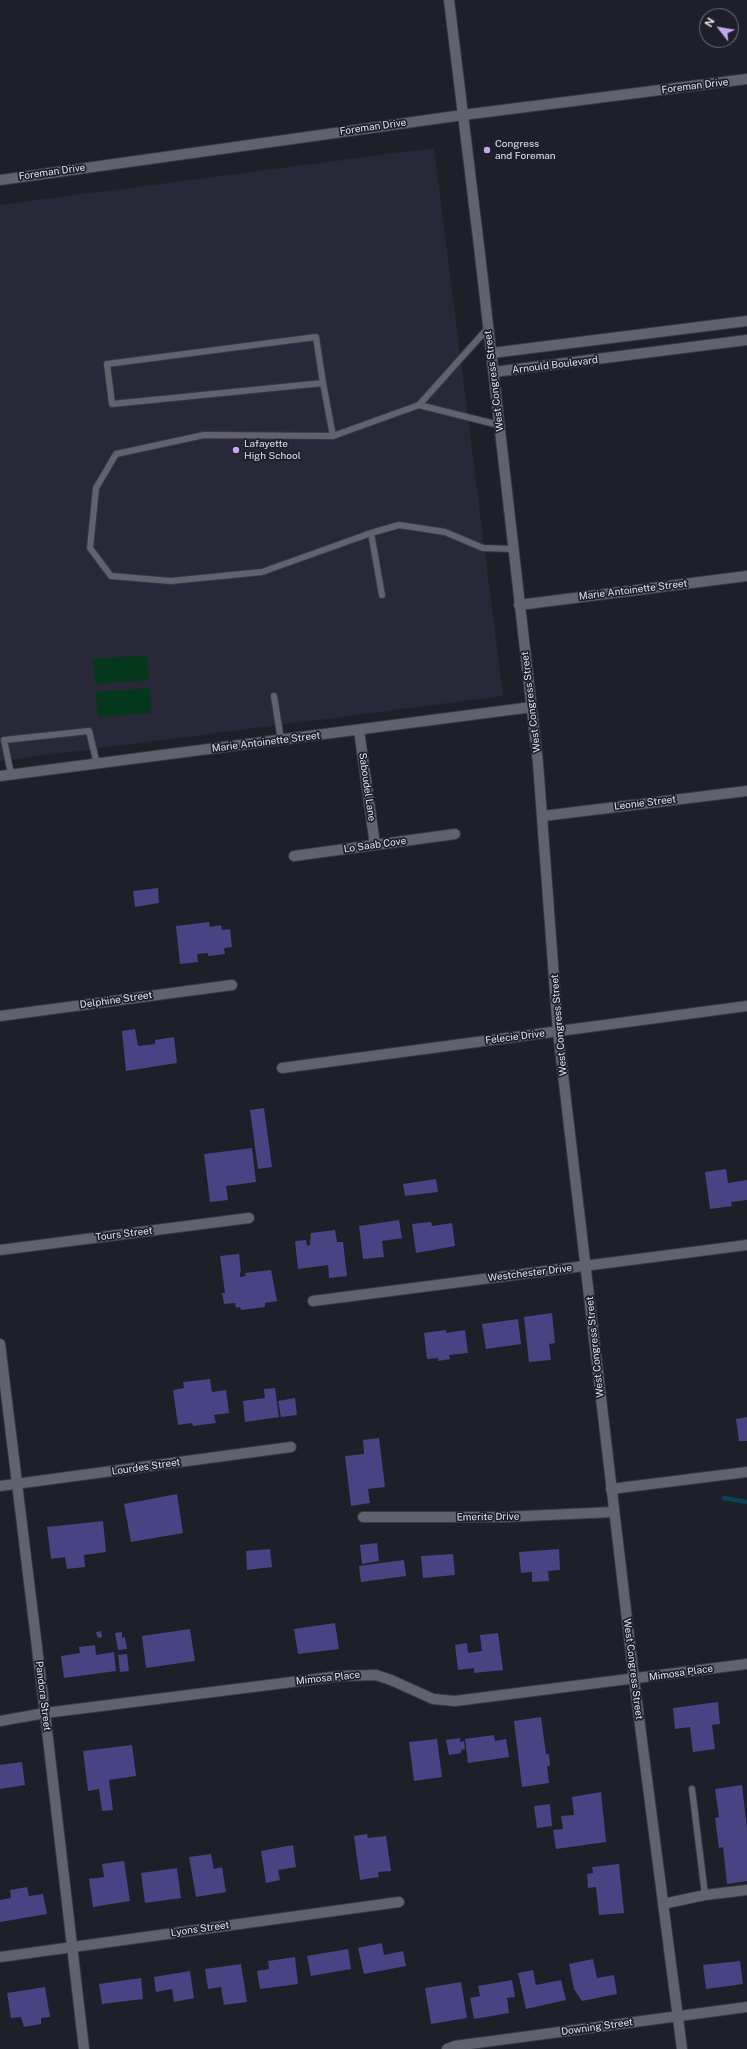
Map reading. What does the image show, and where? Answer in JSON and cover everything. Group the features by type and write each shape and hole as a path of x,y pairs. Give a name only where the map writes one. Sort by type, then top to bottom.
{"street":[{"name":"West Congress Street","path":"449,0 492,353 519,604 532,707 543,816 558,1032 634,1679 682,2049"},
{"name":"Foreman Drive","path":"0,180 464,115 747,79"},
{"name":"Arnould Boulevard","path":"492,353 747,321"},
{"path":"662,332 665,351"},
{"path":"614,338 617,357"},
{"name":"Arnould Boulevard","path":"494,372 747,340"},
{"name":"Marie Antoinette Street","path":"519,604 747,576"},
{"name":"Marie Antoinette Street","path":"0,776 532,707"},
{"name":"Saboudel Lane","path":"358,730 375,845"},
{"name":"Leonie Street","path":"543,816 747,791"},
{"name":"Lo Saab Cove","path":"294,856 455,834"},
{"name":"Delphine Street","path":"0,1016 232,985"},
{"name":"Felecie Drive","path":"282,1068 747,1006"},
{"name":"Tours Street","path":"0,1250 248,1218"},
{"name":"Westchester Drive","path":"313,1301 747,1245"},
{"name":"Pandora Street","path":"0,1344 84,2049"},
{"name":"Lourdes Street","path":"0,1486 291,1447"},
{"path":"611,1490 747,1472"},
{"name":"Emerite Drive","path":"363,1517 503,1517 614,1512"},
{"name":"Mimosa Place","path":"0,1721 45,1713 340,1676 376,1675 391,1680 432,1699 455,1701 747,1664"},
{"path":"663,1904 705,1895 747,1890"},
{"name":"Lyons Street","path":"0,1957 399,1902"},
{"name":"Downing Street","path":"447,2049 455,2046 747,2006"}],"lane":[{"path":"488,328 419,405 333,436 204,434 116,454 96,488 90,548 111,576 171,581 262,572 399,525 445,532 483,548 513,549"},
{"path":"323,383 112,404 107,364 316,337 333,436"},
{"path":"419,405 499,425"},
{"path":"372,533 382,595"},
{"path":"274,696 281,740"},
{"path":"11,774 4,740 89,731 97,764"},
{"path":"692,1789 705,1895"}],"shaded area":[{"name":"Lafayette High School","path":"434,148 503,696 0,761 0,205"}],"green space":[{"path":"147,655 149,680 95,684 93,659"},
{"path":"150,688 151,713 98,717 96,692"}],"building":[{"path":"158,888 159,903 135,907 133,891"},
{"path":"209,922 210,927 221,925 222,930 230,929 232,947 224,948 225,954 208,956 208,953 197,954 198,962 180,964 176,926"},
{"path":"135,1029 138,1046 155,1044 155,1040 174,1037 177,1063 126,1071 122,1031"},
{"path":"264,1108 272,1167 258,1169 250,1110"},
{"path":"252,1148 256,1182 226,1186 228,1200 210,1202 204,1154"},
{"path":"726,1169 728,1183 747,1180 747,1200 731,1202 732,1206 710,1209 705,1172"},
{"path":"436,1179 438,1192 405,1196 403,1184"},
{"path":"399,1220 402,1238 382,1241 384,1257 363,1259 359,1226"},
{"path":"431,1222 432,1226 452,1223 455,1246 416,1253 412,1224"},
{"path":"335,1230 337,1242 343,1242 347,1276 329,1278 328,1265 298,1269 295,1241 306,1240 307,1246 310,1245 311,1233"},
{"path":"239,1254 241,1272 240,1277 246,1276 245,1273 271,1270 277,1301 265,1303 265,1307 241,1310 240,1307 236,1308 235,1303 224,1304 222,1293 225,1293 220,1256"},
{"path":"552,1313 555,1343 549,1344 551,1360 529,1362 524,1317"},
{"path":"518,1319 521,1344 486,1349 482,1324"},
{"path":"446,1330 446,1333 465,1330 468,1353 449,1355 450,1359 438,1361 438,1358 427,1359 424,1333"},
{"path":"210,1379 212,1392 226,1390 229,1413 214,1415 216,1423 193,1426 192,1423 178,1425 173,1390 184,1388 183,1382"},
{"path":"275,1388 279,1417 245,1422 243,1401 265,1398 264,1389"},
{"path":"295,1398 297,1415 281,1417 278,1401"},
{"path":"747,1417 747,1441 739,1441 736,1419"},
{"path":"379,1438 385,1487 368,1489 370,1503 351,1506 345,1456 364,1454 363,1440"},
{"path":"177,1494 183,1533 131,1542 124,1504"},
{"path":"103,1521 106,1552 84,1555 85,1567 67,1569 65,1557 51,1559 47,1527"},
{"path":"377,1543 379,1561 362,1564 360,1545"},
{"path":"270,1549 272,1567 247,1570 246,1551"},
{"path":"559,1549 560,1570 548,1571 549,1581 532,1582 532,1572 521,1573 519,1552"},
{"path":"453,1554 455,1575 423,1578 421,1556"},
{"path":"404,1560 406,1576 361,1582 359,1566"},
{"path":"335,1623 339,1649 298,1654 294,1629"},
{"path":"190,1629 195,1661 146,1668 142,1636"},
{"path":"101,1631 102,1637 98,1638 96,1632"},
{"path":"122,1632 122,1638 125,1637 127,1649 118,1650 115,1633"},
{"path":"498,1633 503,1670 474,1673 474,1668 458,1670 455,1645 467,1643 468,1653 482,1651 480,1635"},
{"path":"95,1645 96,1655 114,1652 116,1671 64,1678 61,1656 80,1653 79,1647"},
{"path":"127,1654 129,1671 120,1672 118,1655"},
{"path":"718,1702 720,1724 712,1725 715,1749 693,1752 690,1727 675,1729 673,1708"},
{"path":"541,1717 546,1754 549,1754 550,1766 547,1766 549,1783 522,1787 514,1721"},
{"path":"494,1735 495,1741 506,1739 509,1757 468,1763 465,1739"},
{"path":"460,1738 460,1742 464,1741 465,1749 461,1750 461,1753 449,1755 446,1740"},
{"path":"437,1739 442,1777 414,1781 409,1742"},
{"path":"132,1745 136,1776 109,1780 113,1810 102,1811 99,1789 88,1791 83,1751"},
{"path":"22,1762 25,1785 0,1789 0,1765"},
{"path":"742,1785 747,1829 747,1881 727,1884 723,1847 719,1848 715,1818 719,1817 715,1789"},
{"path":"601,1792 606,1842 556,1849 553,1830 563,1829 561,1816 574,1815 572,1797"},
{"path":"550,1804 552,1826 537,1828 534,1806"},
{"path":"367,1834 368,1838 386,1836 391,1871 378,1872 379,1877 360,1880 354,1836"},
{"path":"293,1845 296,1867 278,1870 280,1880 266,1883 261,1851"},
{"path":"211,1854 214,1869 222,1867 226,1892 196,1897 189,1857"},
{"path":"124,1861 130,1901 93,1907 89,1879 104,1877 102,1864"},
{"path":"619,1864 624,1913 599,1915 596,1887 588,1888 587,1874 593,1873 592,1867"},
{"path":"177,1868 181,1898 145,1903 141,1873"},
{"path":"27,1887 29,1896 43,1894 47,1914 0,1922 0,1900 11,1898 10,1890"},
{"path":"382,1943 384,1955 403,1951 406,1966 364,1974 358,1948"},
{"path":"348,1949 351,1969 311,1976 307,1956"},
{"path":"295,1957 298,1984 260,1989 257,1971 269,1969 268,1961"},
{"path":"593,1959 597,1978 614,1975 617,1994 582,2001 574,1989 569,1964"},
{"path":"740,1961 743,1984 706,1989 703,1965"},
{"path":"241,1964 247,2002 224,2005 221,1987 208,1989 205,1969"},
{"path":"533,1970 536,1985 561,1980 566,2000 526,2009 518,1973"},
{"path":"190,1971 194,1998 174,2002 172,1989 156,1992 154,1977"},
{"path":"141,1978 143,1999 102,2004 99,1984"},
{"path":"512,1980 515,1997 507,1998 509,2013 474,2019 470,1998 480,1996 478,1986"},
{"path":"461,1982 467,2018 431,2024 425,1988"},
{"path":"45,1987 50,2017 41,2018 41,2024 24,2027 21,2017 11,2018 7,1993"}],"waterway":[{"path":"724,1498 747,1502"}],"place":[{"name":"Congress and Foreman","path":"487,150"},
{"name":"Lafayette High School","path":"236,450"}]}
